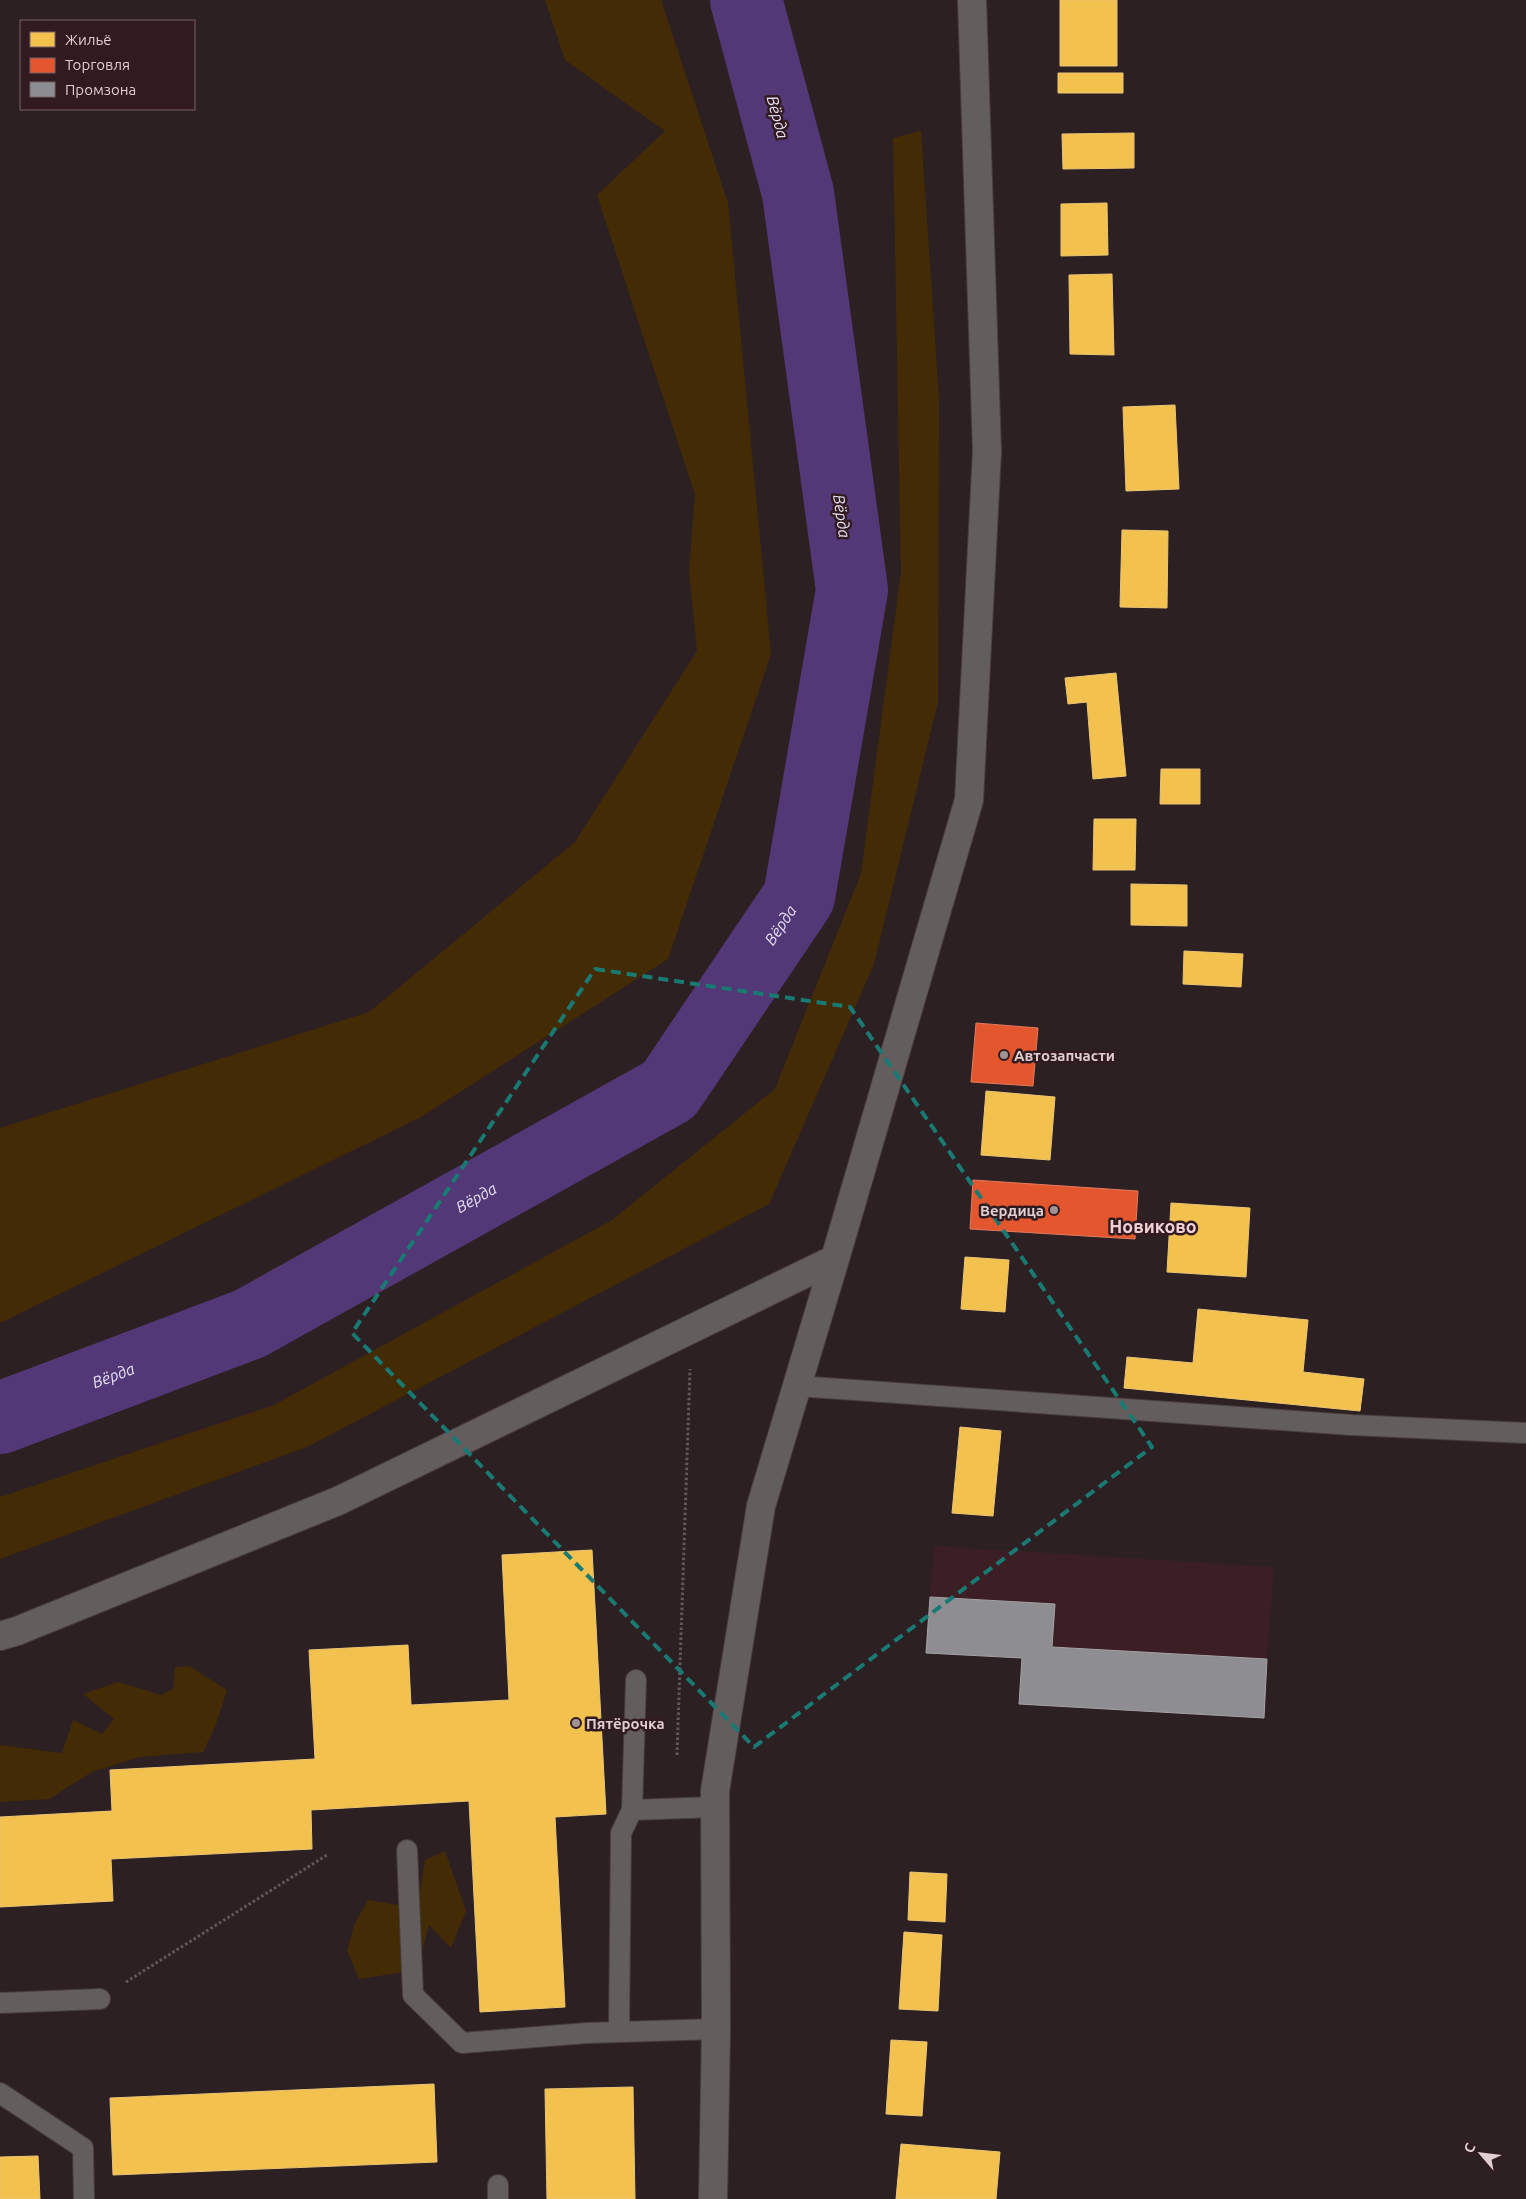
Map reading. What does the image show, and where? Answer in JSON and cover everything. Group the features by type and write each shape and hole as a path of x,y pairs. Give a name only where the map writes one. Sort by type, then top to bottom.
{"street":[{"path":"713,2199 716,2029 715,1791 761,1506 835,1259 968,800 987,452 972,0"},
{"path":"0,1636 17,1631 338,1501 835,1259"}],"lane":[{"path":"797,1386 1352,1425 1526,1433"},
{"path":"619,2032 621,1833 632,1810 636,1680"},
{"path":"632,1810 716,1807"},
{"path":"407,1850 413,1995 462,2043 619,2032 716,2029"},
{"path":"0,2003 100,1998"},
{"path":"0,2093 83,2148 84,2199"}],"path":[{"path":"677,1755 690,1360"},
{"path":"100,1998 326,1855"}],"highlighted area":[{"path":"595,969 850,1007 1152,1447 754,1747 352,1333"}],"shaded area":[{"path":"545,0 661,0 728,203 771,654 668,959 421,1117 0,1323 0,1128 369,1012 575,842 697,651 689,571 695,495 597,195 665,131 565,60"},
{"path":"921,131 939,399 938,702 874,964 769,1204 307,1447 0,1559 0,1497 274,1405 612,1220 775,1089 861,874 901,572 893,138"},
{"path":"934,1546 1274,1567 1267,1659 1052,1647 1054,1604 930,1597"},
{"path":"189,1666 227,1690 215,1727 203,1752 140,1757 92,1772 49,1799 0,1802 0,1745 62,1753 73,1720 102,1734 114,1719 83,1694 118,1682 161,1695 173,1689 175,1667"},
{"path":"445,1851 466,1911 451,1948 429,1925 417,1970 359,1979 347,1950 355,1923 368,1900 398,1905 419,1896 425,1860"}],"building: Жильё":[{"path":"1060,0 1117,0 1117,66 1060,66"},
{"path":"1058,73 1123,73 1123,93 1058,93"},
{"path":"1134,133 1134,168 1063,169 1062,134"},
{"path":"1107,203 1108,255 1061,256 1061,204"},
{"path":"1112,274 1114,355 1070,354 1069,275"},
{"path":"1175,405 1179,489 1126,491 1123,407"},
{"path":"1122,530 1168,531 1167,608 1120,607"},
{"path":"1116,673 1126,776 1093,779 1087,702 1068,704 1065,678"},
{"path":"1161,769 1200,769 1200,804 1160,804"},
{"path":"1094,819 1136,819 1135,870 1093,870"},
{"path":"1131,884 1187,885 1187,926 1131,925"},
{"path":"1184,951 1243,954 1241,987 1183,984"},
{"path":"986,1091 1055,1097 1050,1160 981,1155"},
{"path":"1171,1203 1250,1208 1246,1277 1167,1272"},
{"path":"965,1257 1009,1260 1005,1312 961,1309"},
{"path":"1198,1309 1308,1320 1303,1372 1364,1379 1360,1411 1124,1388 1127,1357 1193,1363"},
{"path":"960,1427 1001,1431 993,1516 952,1513"},
{"path":"592,1550 606,1814 555,1817 565,2007 480,2012 469,1801 311,1810 312,1849 111,1859 113,1901 0,1907 0,1817 112,1811 110,1770 315,1759 309,1650 408,1645 411,1705 509,1700 502,1555"},
{"path":"910,1872 947,1874 945,1922 908,1920"},
{"path":"904,1932 942,1935 938,2011 899,2009"},
{"path":"891,2040 927,2042 922,2116 886,2114"},
{"path":"434,2084 437,2162 113,2175 110,2098"},
{"path":"633,2087 635,2199 547,2199 545,2089"},
{"path":"901,2144 1000,2152 996,2199 896,2199"},
{"path":"38,2156 40,2199 0,2199 0,2157"}],"building: Торговля":[{"name":"Автозапчасти","path":"976,1023 1038,1028 1033,1086 971,1082"},
{"name":"Вердица","path":"973,1180 1138,1191 1135,1239 970,1229"}],"building: Промзона":[{"path":"930,1597 1055,1604 1052,1647 1267,1659 1264,1718 1019,1704 1022,1658 926,1653"}],"waterway":[{"name":"Вёрда","path":"0,1418 249,1324 669,1090 799,897 852,590 798,193 746,0"}],"place":[{"name":"Автозапчасти","path":"1004,1055"},
{"name":"Вердица","path":"1054,1210"},
{"name":"Пятёрочка","path":"576,1723"}],"district":[{"name":"Новиково","path":"1153,1226"}]}
